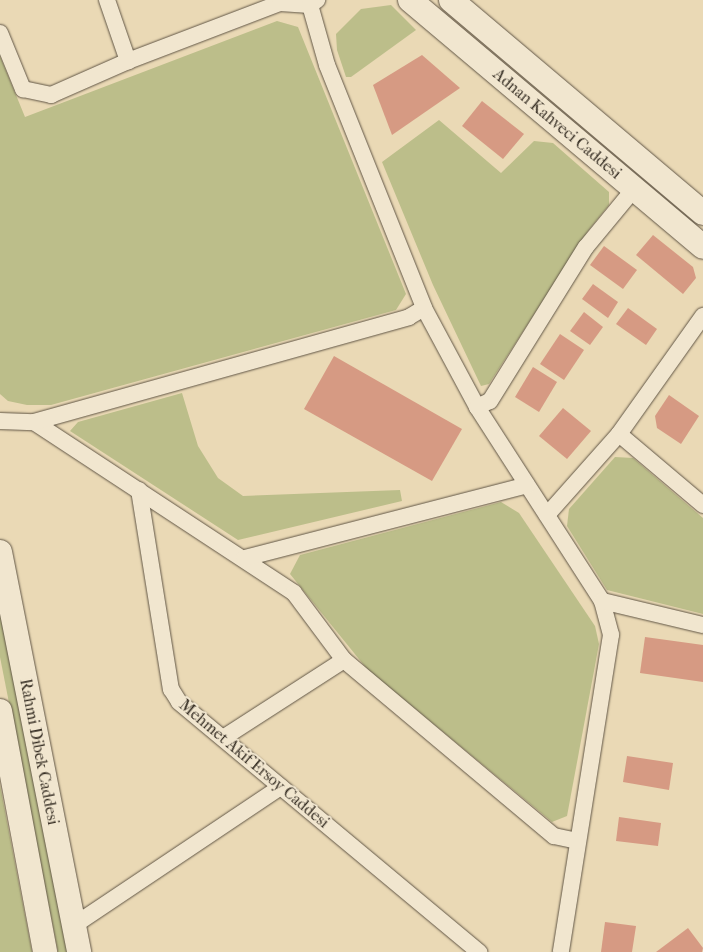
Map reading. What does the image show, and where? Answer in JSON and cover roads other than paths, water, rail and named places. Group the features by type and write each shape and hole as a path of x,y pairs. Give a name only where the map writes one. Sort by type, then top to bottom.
{"main road":[{"name":"Adnan Kahveci Caddesi","path":"410,0 703,247"},
{"name":"Adnan Kahveci Caddesi","path":"451,0 703,213"},
{"name":"Rahmi Dibek Caddesi","path":"0,552 79,952"},
{"name":"Rahmi Dibek Caddesi","path":"0,711 45,952"}],"street":[{"path":"107,0 128,61"},
{"path":"0,33 22,89 51,96 128,61 280,3 313,2 326,65 424,308 477,407 602,601 611,635 561,952"},
{"path":"477,407 490,401 586,247 634,189"},
{"path":"0,421 34,422 410,317 424,308"},
{"path":"547,515 619,434 703,316"},
{"path":"34,422 245,558 294,592 344,660 554,836 577,841"},
{"path":"619,434 703,505"},
{"path":"245,558 527,485"},
{"name":"Mehmet Akif Ersoy Caddesi","path":"139,490 171,689 179,702 475,951"},
{"path":"602,601 703,625"},
{"path":"223,738 344,660"},
{"path":"73,926 281,787"}]}
